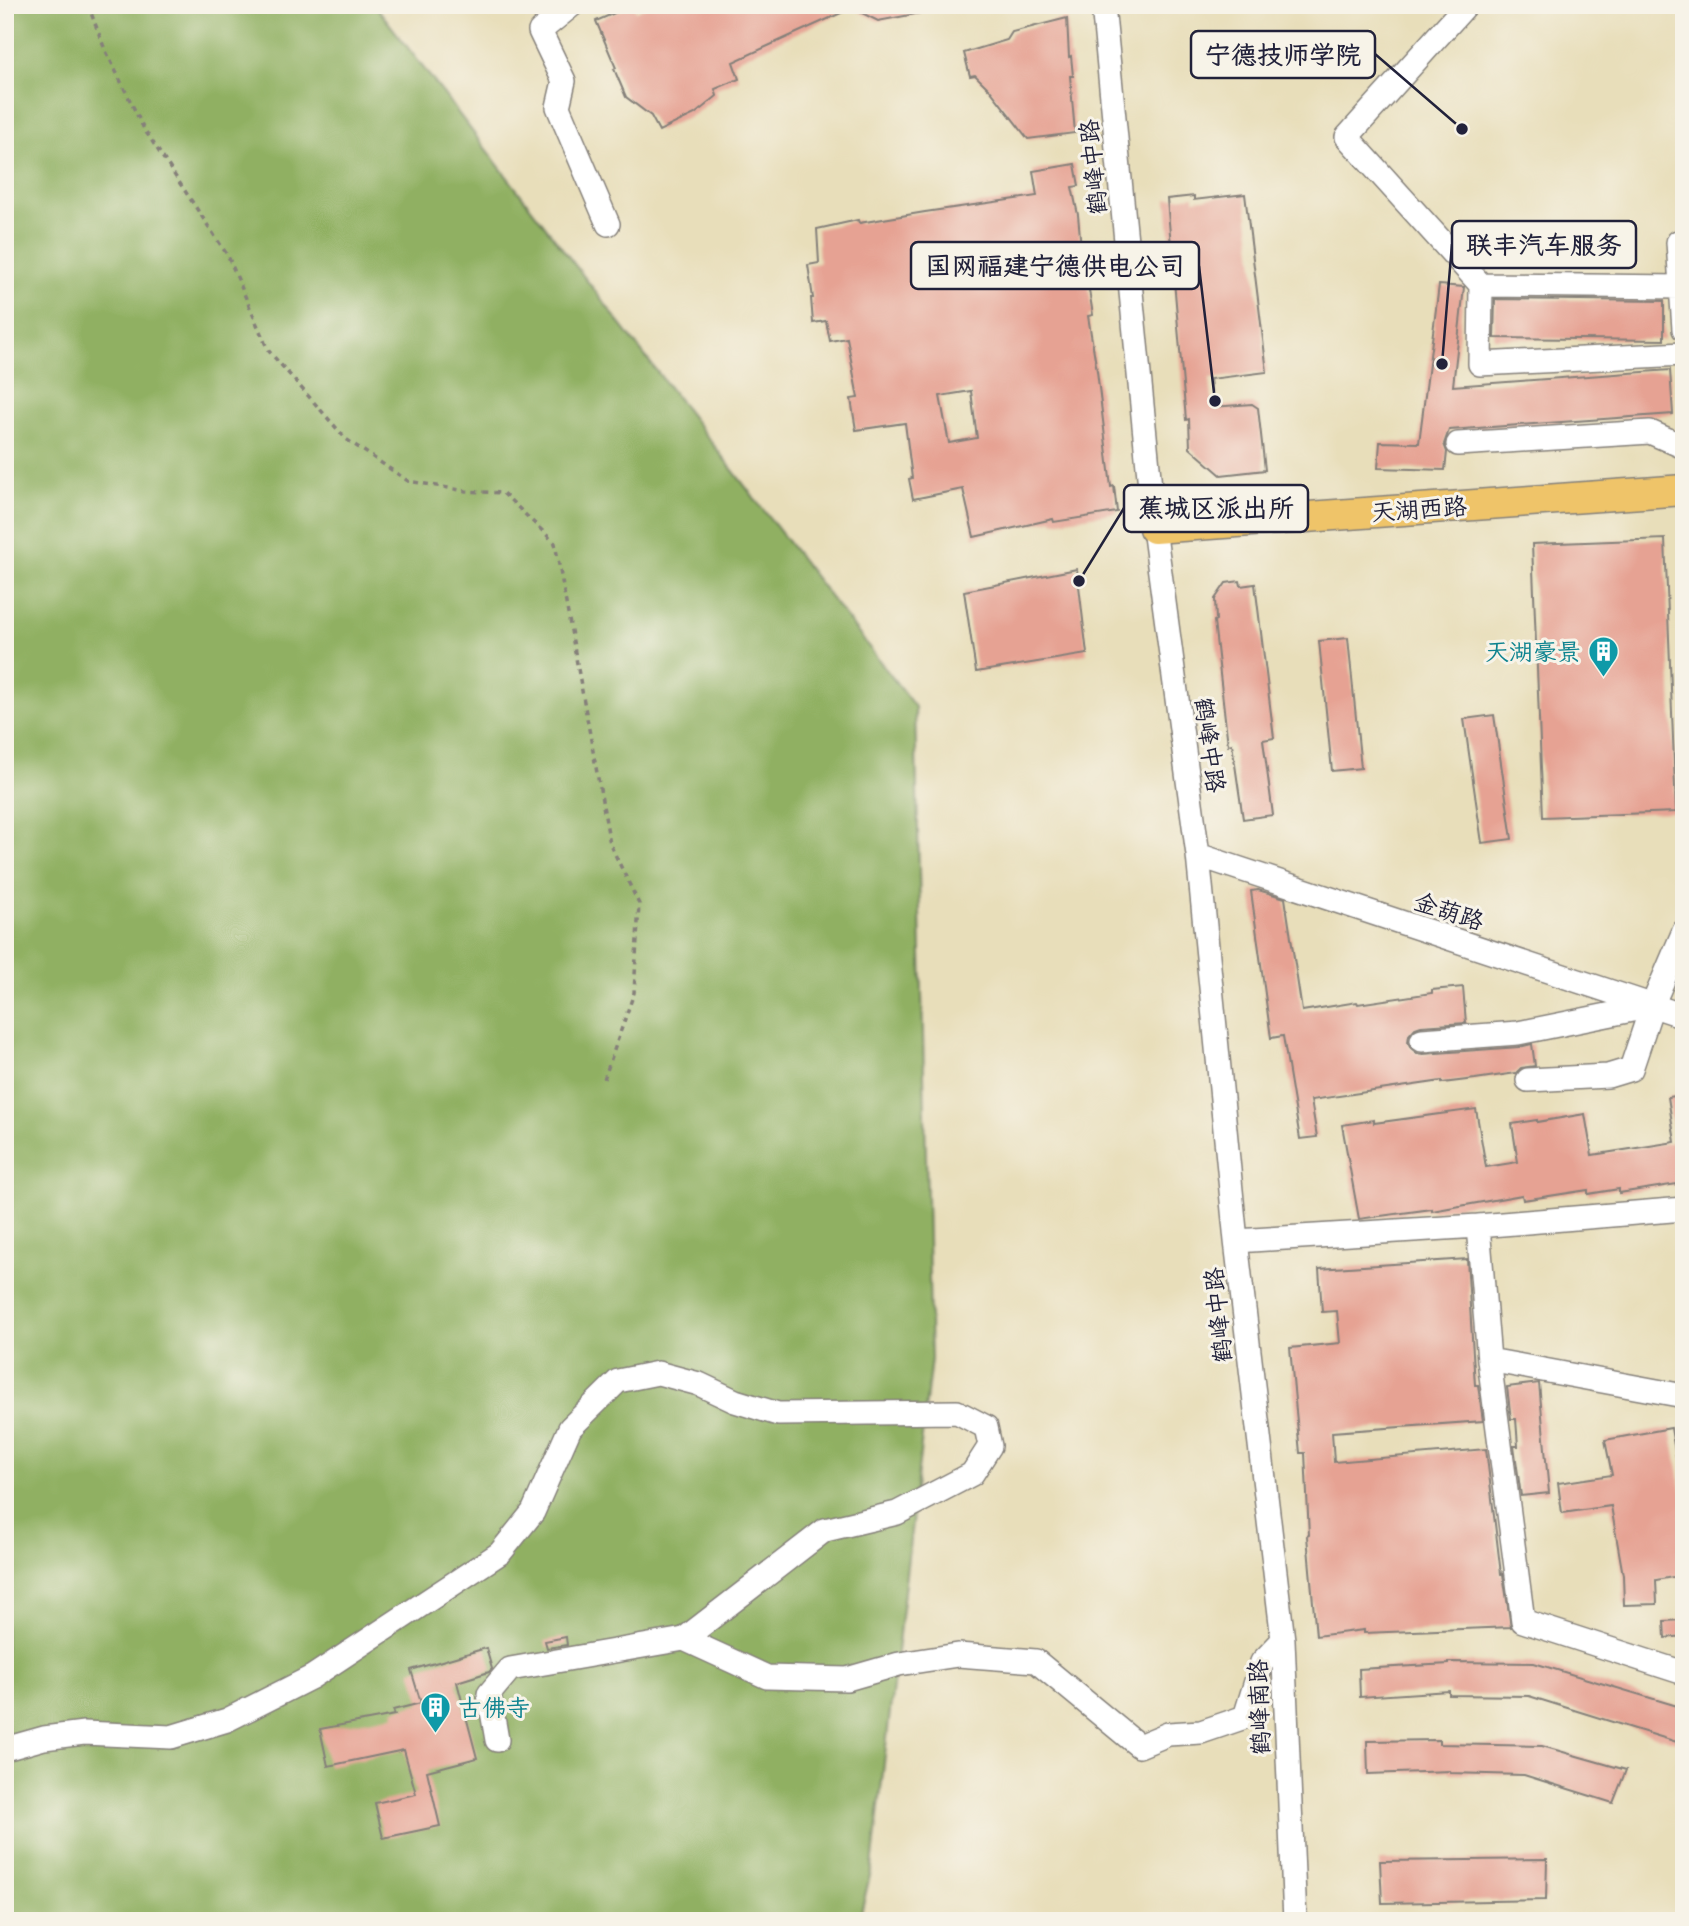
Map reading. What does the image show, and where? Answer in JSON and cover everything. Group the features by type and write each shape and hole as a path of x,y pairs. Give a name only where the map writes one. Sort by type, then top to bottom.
{"main road":[{"name":"天湖西路","path":"1154,528 1684,490"}],"street":[{"path":"572,5 540,31 564,81 558,107 608,224"},
{"name":"鹤峰中路","path":"1103,5 1154,528 1198,855 1264,1491"},
{"path":"1466,5 1347,137 1481,285 1480,364 1684,354"},
{"path":"1678,242 1684,329"},
{"path":"1481,285 1681,287"},
{"path":"1458,444 1650,432 1684,447"},
{"name":"金葫路","path":"1198,855 1684,1016"},
{"path":"1528,1080 1608,1076 1631,1069 1652,1006 1684,931"},
{"path":"1422,1040 1518,1033 1652,1006"},
{"path":"1236,1241 1478,1226 1684,1209"},
{"path":"1478,1226 1489,1360 1523,1621 1684,1673"},
{"path":"1489,1360 1684,1396"},
{"path":"5,1748 44,1738 84,1733 171,1737 228,1720 313,1677 500,1553 533,1512 570,1428 618,1381 658,1373 699,1384 735,1401 778,1414 957,1412 986,1427 990,1446 972,1474 897,1513 825,1530 684,1639 510,1670 489,1694 497,1740"},
{"name":"鹤峰南路","path":"1264,1491 1283,1640 1295,1921"},
{"path":"684,1639 768,1677 847,1679 899,1664 958,1655 1036,1661 1139,1746 1168,1734 1201,1732 1245,1717 1262,1662 1283,1640"}],"path":[{"path":"88,5 104,47 144,129 228,256 268,350 346,439 408,481 466,491 503,493 555,543 610,844 639,904 634,993 604,1079"}],"green space":[{"path":"5,5 375,5 915,707 931,1359 872,1867 859,1921 5,1921"}],"building":[{"path":"633,5 636,11 650,5 921,5 921,13 878,21 852,8 733,62 739,79 715,89 717,96 695,114 659,131 651,116 626,97 596,21"},
{"path":"1067,18 1075,133 1028,139 990,90 975,75 970,76 964,53 1007,40 1012,32"},
{"path":"1075,164 1079,186 1072,187 1093,315 1088,316 1111,487 1114,486 1117,512 1054,522 1053,519 974,537 963,489 913,499 905,423 856,430 851,399 858,398 847,338 830,341 826,321 813,323 813,298 808,265 819,263 817,229 858,220 859,223 1037,196 1033,171","holes":["971,391 977,438 949,443 940,396"]},
{"path":"1245,194 1267,372 1210,379 1213,407 1252,404 1258,408 1265,470 1221,475 1190,448 1167,199 1194,196 1194,200"},
{"path":"1439,285 1464,287 1453,386 1670,370 1673,414 1449,430 1444,444 1447,452 1445,470 1378,468 1380,442 1419,443"},
{"path":"1495,299 1664,301 1664,340 1494,338"},
{"name":"天湖豪景","path":"1665,539 1676,812 1543,817 1532,544"},
{"path":"1077,569 1087,654 976,672 964,591"},
{"path":"1240,581 1241,586 1255,584 1274,738 1263,740 1273,815 1243,819 1232,744 1228,745 1214,621 1215,599 1226,583"},
{"path":"1348,638 1361,768 1332,771 1319,641"},
{"path":"1494,715 1512,839 1482,843 1464,719"},
{"path":"1258,890 1285,898 1302,1011 1463,987 1466,1023 1415,1028 1409,1035 1411,1048 1423,1054 1532,1044 1535,1066 1521,1068 1516,1073 1311,1100 1317,1137 1300,1139 1283,1036 1271,1038 1251,891"},
{"path":"1684,1095 1684,1183 1619,1193 1619,1189 1588,1194 1588,1190 1523,1200 1522,1195 1432,1211 1359,1219 1342,1125 1476,1109 1486,1167 1518,1162 1512,1124 1537,1120 1585,1114 1592,1155 1675,1142 1668,1097"},
{"path":"1467,1259 1475,1385 1478,1385 1483,1421 1332,1432 1334,1462 1486,1449 1501,1574 1511,1627 1364,1633 1364,1630 1316,1636 1307,1536 1305,1453 1300,1453 1290,1348 1340,1343 1337,1311 1322,1312 1319,1269"},
{"path":"1539,1383 1549,1493 1521,1496 1514,1446 1518,1446 1516,1419 1511,1419 1507,1387"},
{"path":"1671,1428 1684,1503 1684,1575 1656,1580 1657,1604 1624,1605 1623,1575 1611,1506 1562,1513 1558,1483 1612,1475 1605,1440"},
{"path":"1684,1620 1684,1636 1665,1638 1664,1621"},
{"path":"566,1637 567,1645 547,1648 545,1641"},
{"path":"486,1648 492,1669 457,1682 477,1758 427,1771 440,1826 383,1838 375,1803 416,1794 404,1750 328,1766 320,1729 395,1715 393,1710 421,1703 411,1670"},
{"path":"1449,1662 1534,1663 1684,1708 1684,1732 1680,1743 1529,1696 1449,1695 1449,1691 1360,1697 1359,1669"},
{"path":"1439,1740 1439,1744 1542,1746 1626,1770 1613,1803 1524,1775 1450,1771 1368,1774 1367,1741"},
{"path":"1547,1859 1546,1900 1382,1903 1380,1861"}],"place":[{"name":"宁德技师学院","path":"1462,129"},
{"name":"联丰汽车服务","path":"1442,364"},
{"name":"国网福建宁德供电公司","path":"1215,401"},
{"name":"蕉城区派出所","path":"1079,581"},
{"name":"天湖豪景","path":"1604,678"},
{"name":"古佛寺","path":"435,1734"}]}
